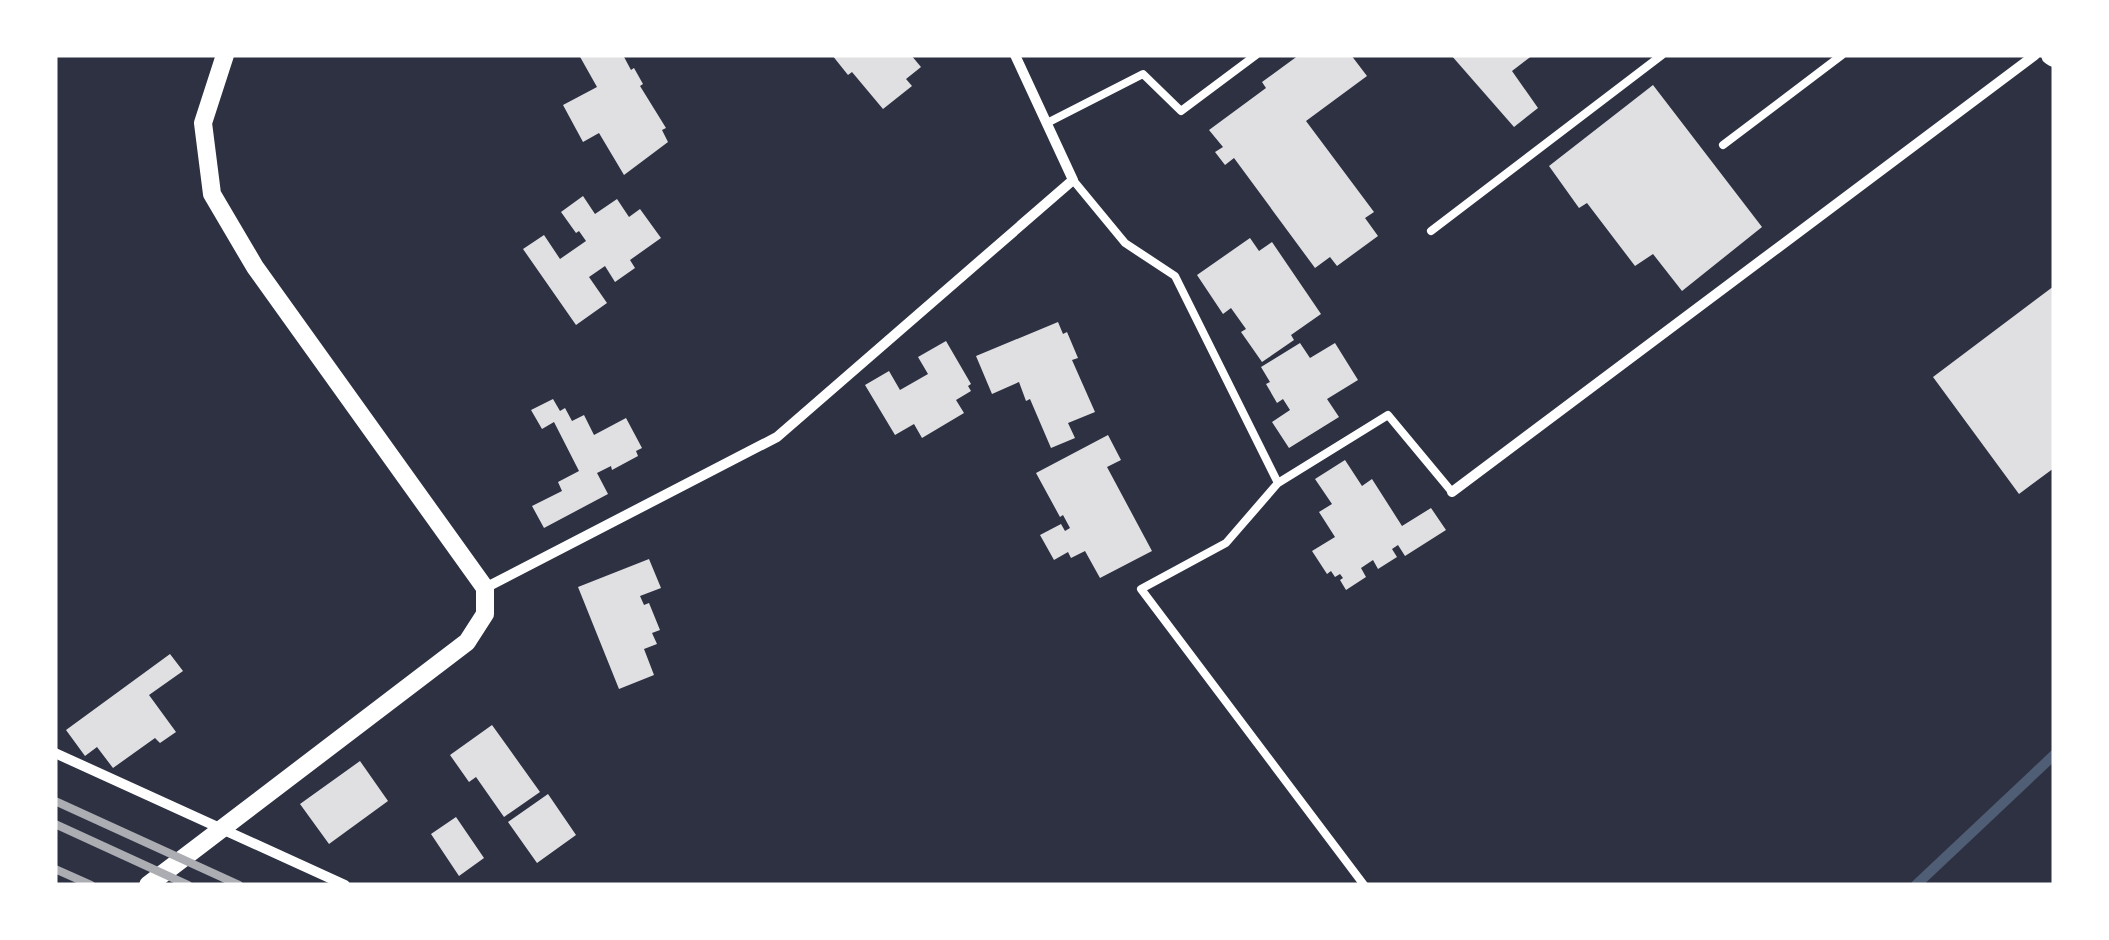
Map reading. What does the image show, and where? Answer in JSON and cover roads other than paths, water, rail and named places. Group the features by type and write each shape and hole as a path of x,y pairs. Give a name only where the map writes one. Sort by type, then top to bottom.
{"street":[{"path":"148,885 468,642 484,614 485,588 255,267 212,194 203,123 225,55"},
{"path":"485,588 777,436 1073,180 1015,55"},
{"path":"1452,492 2036,55"},
{"path":"55,753 345,885"}],"lane":[{"path":"1047,124 1144,74 1181,111 1256,55"},
{"path":"1431,231 1662,55"},
{"path":"1723,145 1842,55"},
{"path":"1073,180 1124,243 1175,276 1278,483"},
{"path":"1364,885 1141,589 1226,543 1278,483 1388,416 1452,492"}],"waterway":[{"path":"1916,885 2054,755"}],"railway":[{"path":"55,801 239,885"},
{"path":"55,824 188,885"},
{"path":"55,869 91,885"}]}
